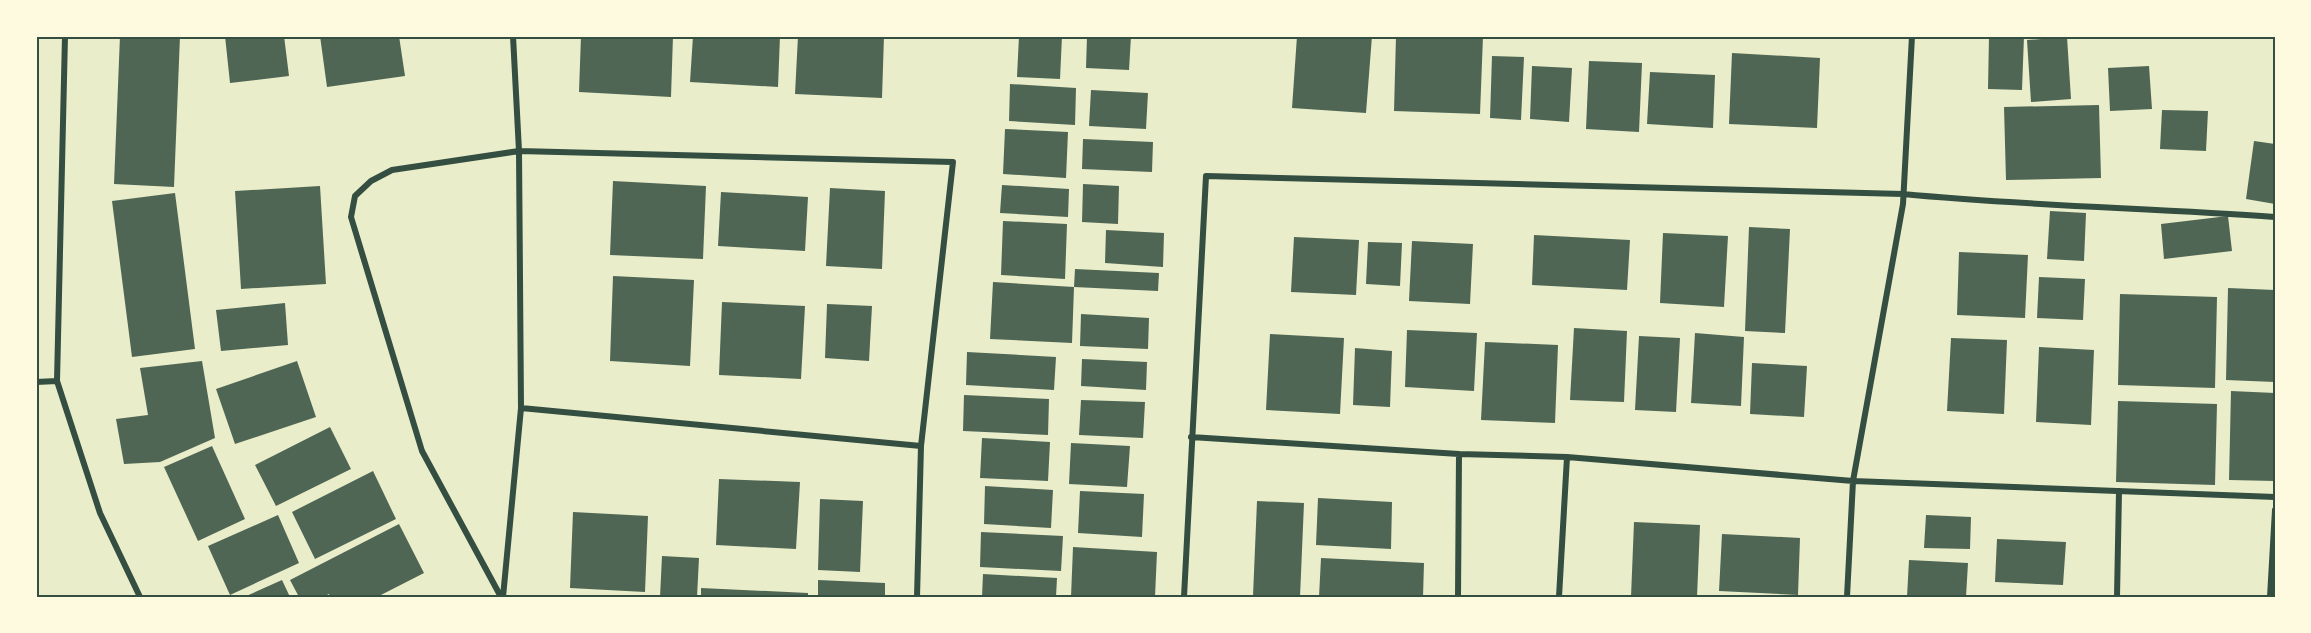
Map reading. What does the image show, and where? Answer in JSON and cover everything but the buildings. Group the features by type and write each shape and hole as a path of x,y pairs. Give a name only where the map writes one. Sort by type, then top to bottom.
{"street":[{"path":"64,36 57,381 100,513 140,597"},
{"path":"502,597 521,408 519,151 513,36"},
{"path":"1847,597 1853,482 1903,194 1912,36"},
{"path":"502,597 422,451 351,217 355,196 371,181 392,170 519,151 953,162 921,446 917,597"},
{"path":"1184,597 1206,176 1903,194 1992,203 2132,207 2275,217"},
{"path":"36,382 57,381"},
{"path":"521,408 921,446"},
{"path":"1191,437 1459,454 1567,457 1853,482 2275,497"},
{"path":"1458,597 1459,454"},
{"path":"1559,597 1567,457"},
{"path":"2117,597 2119,491"},
{"path":"2270,597 2275,510"}]}
